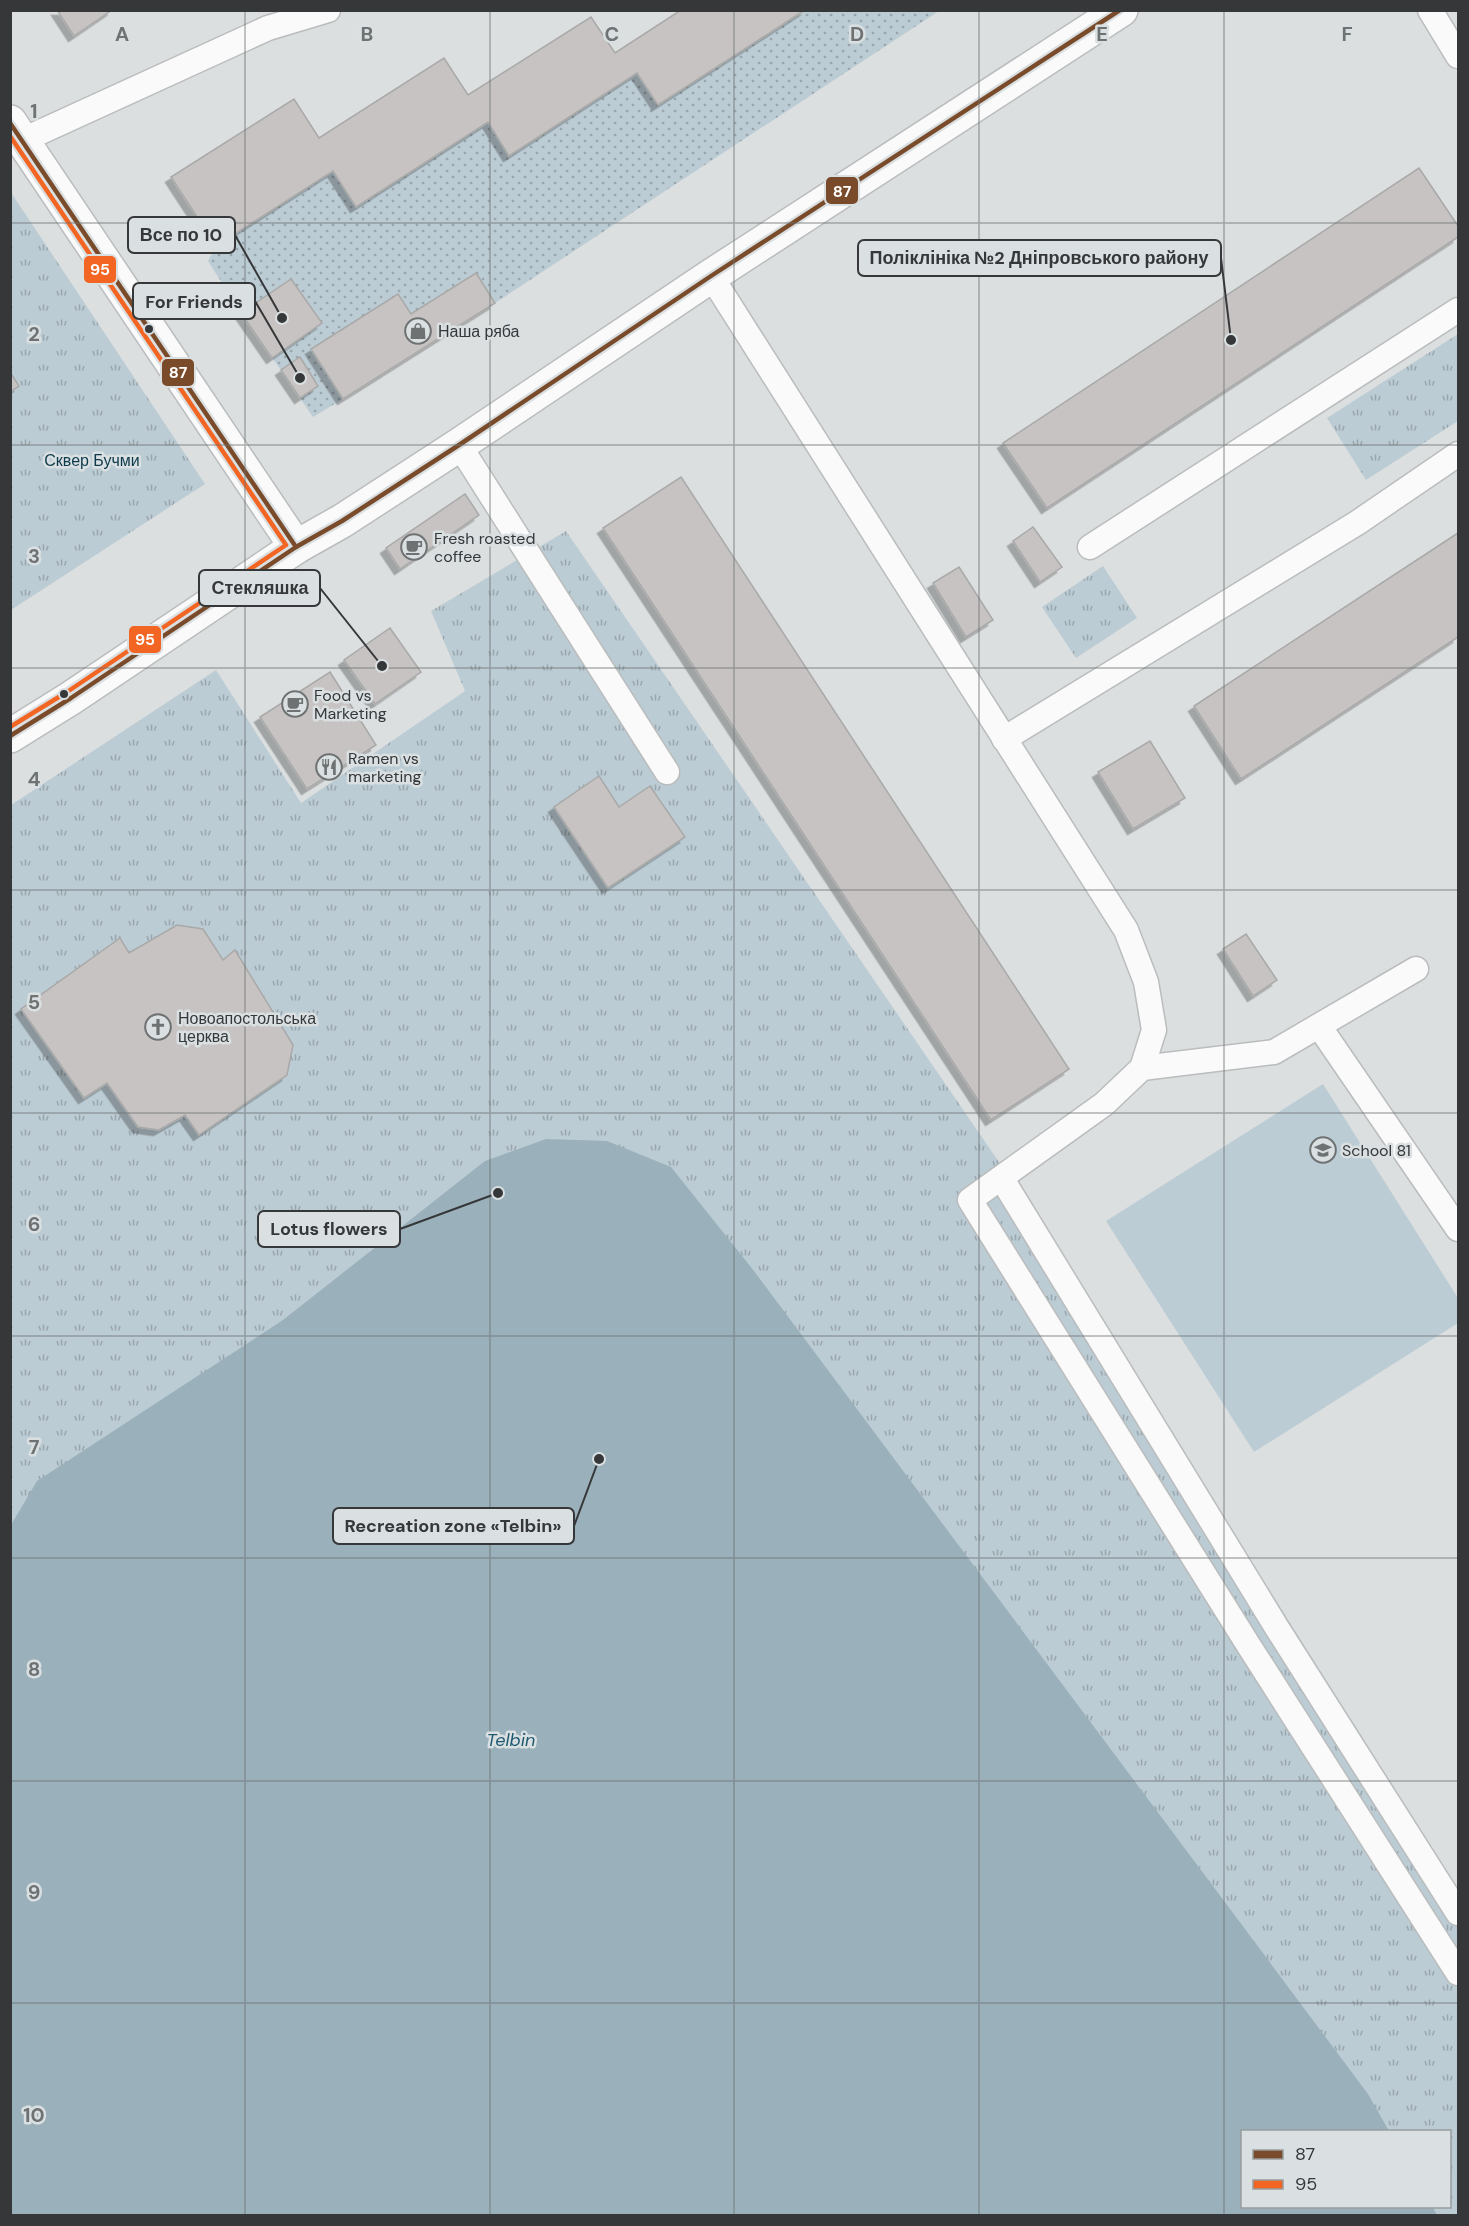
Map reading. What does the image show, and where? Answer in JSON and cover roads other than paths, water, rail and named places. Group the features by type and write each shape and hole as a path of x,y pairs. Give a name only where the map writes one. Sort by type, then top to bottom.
{"street":[{"path":"10,736 81,692 296,547 342,521 459,445 711,276 1121,10"},
{"path":"17,131 296,547"}],"lane":[{"path":"17,131 262,20 328,10"},
{"path":"1430,10 1458,56"},
{"path":"711,276 1126,930 1146,982 1154,1030 1142,1068 1104,1104 970,1200 1458,1973"},
{"path":"1090,546 1458,310"},
{"path":"459,445 667,772"},
{"path":"1005,739 1357,523 1458,454"},
{"path":"1142,1068 1274,1052 1416,969"},
{"path":"1319,1026 1458,1229"},
{"path":"1002,1179 1277,1628 1458,1913"}],"water":[{"name":"Telbin","path":"546,1139 607,1141 671,1167 754,1271 1368,2094 1388,2130 1241,2130 1241,2208 1433,2208 1437,2215 11,2215 11,1525 37,1481 283,1320 485,1161"}],"place":[{"name":"Все по 10","path":"282,318"},
{"name":"Наша ряба","path":"418,331"},
{"name":"Поліклініка №2 Дніпровського району","path":"1231,340"},
{"name":"For Friends","path":"300,378"},
{"name":"Fresh roasted coffee","path":"414,547"},
{"name":"Стекляшка","path":"382,666"},
{"name":"Food vs Marketing","path":"295,704"},
{"name":"Ramen vs marketing","path":"329,767"},
{"name":"Новоапостольська церква","path":"158,1027"},
{"name":"School 81","path":"1323,1150"},
{"name":"Lotus flowers","path":"498,1193"},
{"name":"Recreation zone «Telbin»","path":"599,1459"}],"park label":[{"name":"Сквер Бучми","path":"92,460"}]}
